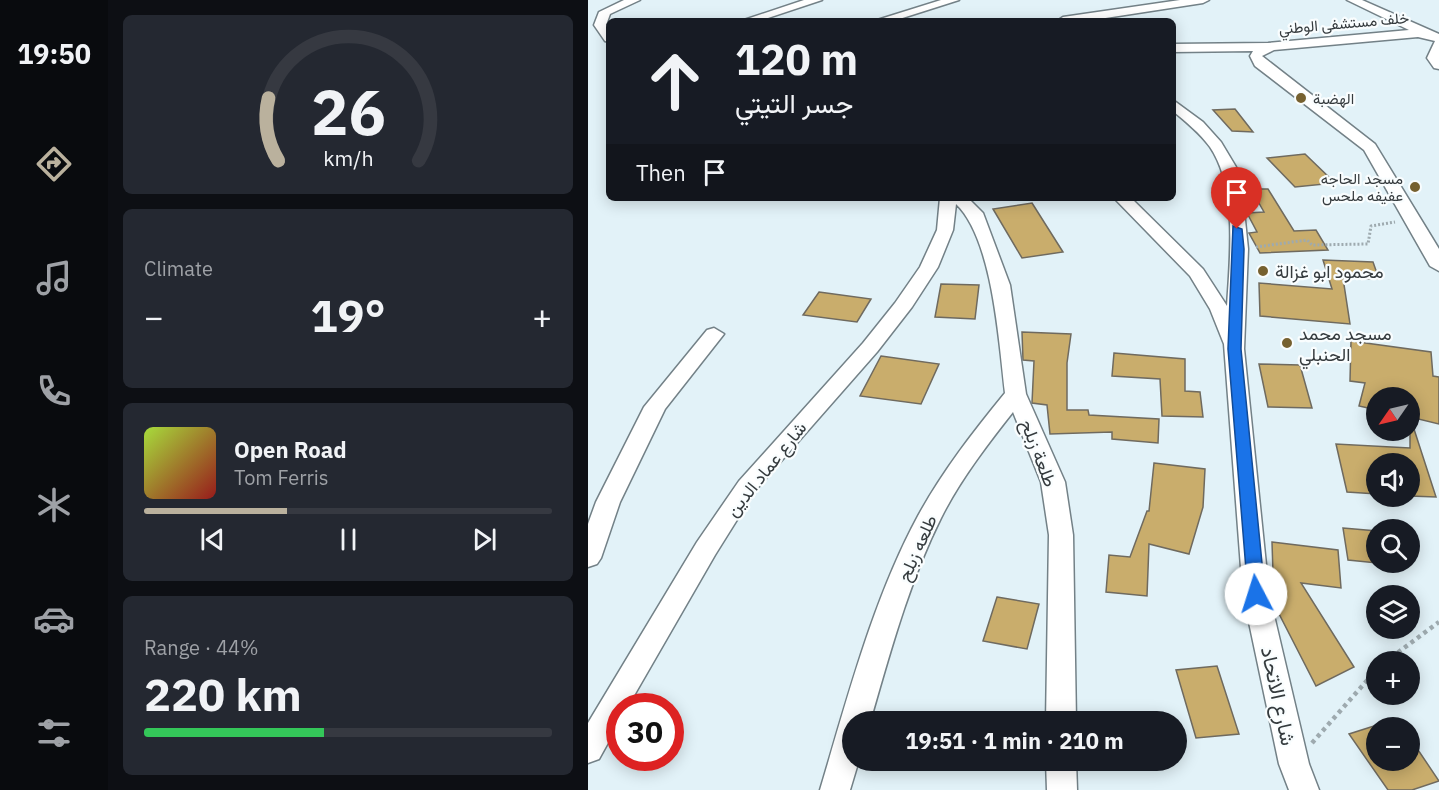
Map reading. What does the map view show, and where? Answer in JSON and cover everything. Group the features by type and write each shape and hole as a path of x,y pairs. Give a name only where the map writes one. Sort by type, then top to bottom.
{"street":[{"path":"595,4 622,0"},
{"path":"606,34 600,25 605,12 634,0"},
{"path":"757,18 816,0"},
{"path":"890,18 953,0"},
{"path":"1083,18 1203,0"},
{"path":"1353,0 1433,36"},
{"name":"خلف مستشفى الوطني","path":"1433,36 1268,47 1257,53 1256,59 1370,147 1418,226 1439,266"},
{"path":"1439,43 1433,58 1439,65"},
{"path":"1176,48 1268,47"},
{"path":"1176,107 1208,134 1228,167 1234,191 1239,249 1234,349"},
{"name":"شارع عماد الدين","path":"588,750 703,553 747,486 889,326 934,258 948,221 948,201"},
{"name":"طلعة زبلح","path":"962,201 975,213 1002,285 1016,394 1053,482 1061,535 1061,711"},
{"path":"1125,201 1197,273 1219,309 1234,349"},
{"path":"588,558 608,502 655,407 714,334"},
{"name":"شارع الاتحاد","path":"1234,349 1256,594 1294,764 1304,790"},
{"name":"طلعه زبلح","path":"859,711 894,601 930,518 973,447 1016,394"},
{"path":"835,790 842,766"},
{"path":"1061,771 1062,790"}],"path":[{"path":"1239,249 1307,240 1311,245 1368,244 1371,226 1396,221"},
{"path":"1400,651 1439,622"},
{"path":"1294,764 1366,682"}],"building":[{"path":"1235,109 1253,132 1232,131 1213,110"},
{"path":"1305,154 1335,183 1295,187 1267,158"},
{"path":"1251,189 1268,189 1294,231 1316,230 1328,250 1260,253 1249,233 1257,232 1247,213 1264,212"},
{"path":"1032,203 1063,252 1022,258 993,209"},
{"path":"1323,260 1373,262 1379,279 1343,278 1350,324 1260,316 1259,283 1332,289"},
{"path":"941,284 979,285 975,319 935,317"},
{"path":"819,292 871,299 857,322 803,315"},
{"path":"1022,332 1071,334 1067,363 1067,410 1088,410 1089,415 1159,419 1158,443 1112,439 1112,432 1050,434 1047,405 1032,403 1034,361 1023,360"},
{"path":"1351,341 1431,352 1433,376 1439,377 1439,424 1420,419 1420,387 1366,387 1366,408 1359,406 1365,383 1350,381"},
{"path":"1114,353 1185,359 1185,391 1200,392 1203,417 1162,416 1160,379 1112,376"},
{"path":"881,356 939,364 921,404 860,396"},
{"path":"1259,364 1300,365 1312,408 1268,407"},
{"path":"1410,441 1418,441 1436,497 1420,496 1420,453 1366,453 1366,493 1347,492 1336,444 1410,448"},
{"path":"1154,463 1205,469 1203,507 1189,554 1149,544 1147,596 1106,592 1109,555 1130,557 1147,511 1149,511"},
{"path":"1343,528 1366,530 1366,562 1348,560"},
{"path":"1272,542 1338,550 1341,588 1301,583 1354,667 1316,686 1274,604"},
{"path":"997,597 1039,604 1027,649 983,641"},
{"path":"1217,666 1239,734 1196,738 1176,670"},
{"path":"1366,729 1366,758 1349,734"},
{"path":"1420,753 1439,781 1412,790 1388,790 1375,771 1420,771"}],"place":[{"name":"الهضبة","path":"1301,98"},
{"name":"مسجد الحاجه عفيفه ملحس","path":"1415,187"},
{"name":"محمود ابو غزالة","path":"1263,271"},
{"name":"مسجد محمد الحنبلي","path":"1287,343"}],"route":[{"path":"1237,229 1239,249 1234,349 1256,594"}]}
